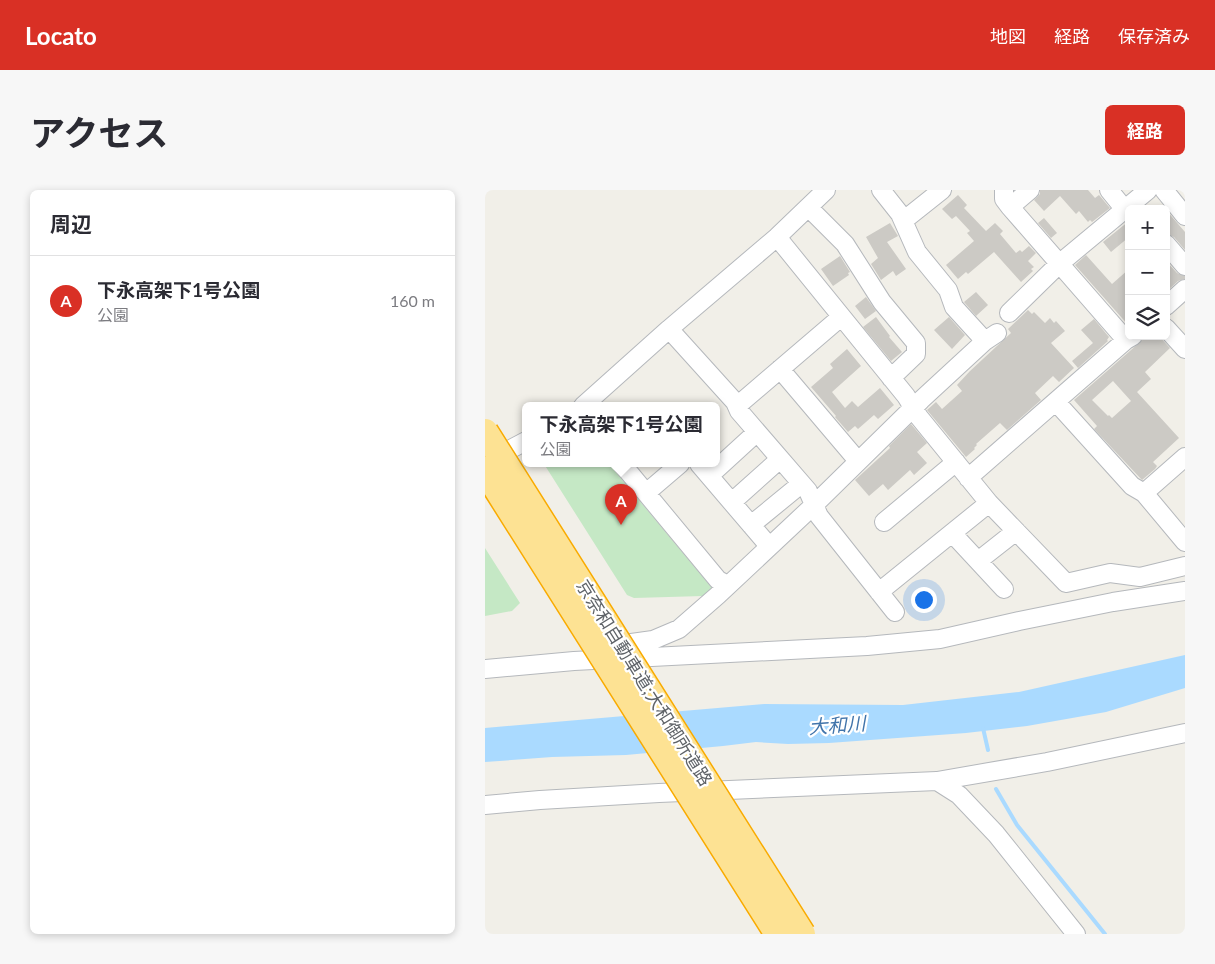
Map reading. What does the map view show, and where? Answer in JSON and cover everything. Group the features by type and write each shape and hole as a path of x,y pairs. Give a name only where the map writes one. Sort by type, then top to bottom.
{"highway":[{"name":"京奈和自動車道;大和御所道路","path":"485,432 802,934"},
{"name":"京奈和自動車道;大和御所道路","path":"485,469 778,934"}],"street":[{"path":"587,402 669,328 777,237 826,190"},
{"path":"573,661 593,648 653,640 679,629 728,586 913,408 991,337 954,307 948,290 917,252 900,214 881,190"},
{"path":"903,221 942,190"},
{"path":"1004,190 1004,199 1010,207 1059,264 1125,334"},
{"path":"1010,207 1030,190"},
{"path":"1109,190 1122,206 1125,207"},
{"path":"1135,205 1148,190"},
{"path":"1164,190 1185,216"},
{"path":"1179,190 1185,198"},
{"path":"808,207 845,244 882,302 916,343 916,354 891,378"},
{"path":"1009,313 1059,264 1125,213"},
{"path":"777,237 891,378 968,478 989,503 1066,583 1110,573 1140,577 1185,566"},
{"path":"1170,249 1185,266"},
{"path":"1170,302 1185,289"},
{"path":"737,406 841,317"},
{"path":"669,328 735,402 757,432 807,491 819,516 895,612"},
{"path":"1170,332 1185,349"},
{"path":"968,478 1127,340"},
{"path":"780,369 858,461"},
{"path":"1056,402 1131,486 1144,492 1185,542"},
{"path":"720,459 757,432"},
{"path":"485,469 509,450 522,443"},
{"path":"1144,492 1185,456"},
{"path":"732,502 780,459"},
{"path":"884,522 955,462"},
{"path":"625,467 718,580 728,586"},
{"path":"646,492 676,467"},
{"path":"704,470 769,546"},
{"path":"751,525 801,484"},
{"path":"879,592 989,503"},
{"path":"978,561 1016,531"},
{"path":"952,533 1004,589"},
{"path":"485,669 573,661 867,646 940,640 1019,621 1113,602 1185,591"},
{"path":"485,805 659,793 937,781 1047,762 1185,733"},
{"path":"937,781 959,795 996,834 1075,934"}],"green space":[{"path":"546,467 611,467 712,588 703,596 634,598 627,595"},
{"path":"485,548 520,603 512,611 485,616"}],"water":[{"name":"大和川","path":"1185,655 1185,688 1106,712 1027,726 966,733 829,743 788,744 756,742 626,755 552,757 485,762 485,728 764,704 903,705 1019,692"}],"building":[{"path":"1040,190 1088,190 1095,198 1099,195 1110,208 1092,222 1090,220 1088,222 1079,211 1076,214 1060,196 1044,211 1034,200 1040,194"},
{"path":"958,195 967,205 964,208 986,231 995,223 1003,231 1000,234 1016,253 1020,250 1022,252 1029,246 1036,253 1028,261 1034,267 1031,269 1033,271 1021,282 994,252 968,274 966,272 958,279 946,265 974,241 967,233 970,231 956,216 952,219 942,209"},
{"path":"1170,215 1185,232 1185,250 1174,237 1170,236"},
{"path":"1044,218 1057,233 1051,238 1038,223"},
{"path":"890,223 898,236 887,242 906,269 896,276 893,271 881,280 871,264 878,258 866,237"},
{"path":"1125,224 1125,240 1111,252 1103,242"},
{"path":"1086,255 1112,284 1125,273 1125,321 1075,265"},
{"path":"840,256 850,272 848,273 849,275 833,286 821,269"},
{"path":"1170,265 1177,273 1185,276 1185,279 1178,281 1170,288"},
{"path":"976,292 988,305 976,316 964,302"},
{"path":"866,297 876,311 865,319 855,306"},
{"path":"1028,310 1032,314 1034,312 1045,323 1050,318 1054,323 1056,321 1065,331 1051,343 1074,368 1059,382 1053,376 1035,393 1041,400 1007,430 1000,423 976,444 975,449 966,457 927,410 936,402 942,409 962,391 957,385 1011,333 1008,329"},
{"path":"876,317 902,352 891,361 863,327"},
{"path":"949,317 965,335 952,349 934,330"},
{"path":"1094,319 1109,337 1108,341 1078,368 1072,361 1093,343 1081,330"},
{"path":"1142,340 1163,340 1170,348 1145,372 1151,379 1137,392 1179,438 1153,462 1157,466 1142,480 1094,429 1097,426 1074,400","holes":["1113,381 1131,401 1112,418 1092,400"]},
{"path":"847,349 861,366 832,392 845,408 852,401 858,407 880,388 894,405 878,419 874,415 858,429 855,426 848,432 811,387 833,368 830,364"},
{"path":"911,424 927,443 917,452 927,463 914,475 910,470 888,490 883,484 869,496 855,480 890,448 889,446"}],"waterway":[{"path":"983,728 988,750"},
{"path":"996,789 1017,825 1105,934"}],"place":[{"name":"下永高架下1号公園","path":"621,525"}]}
